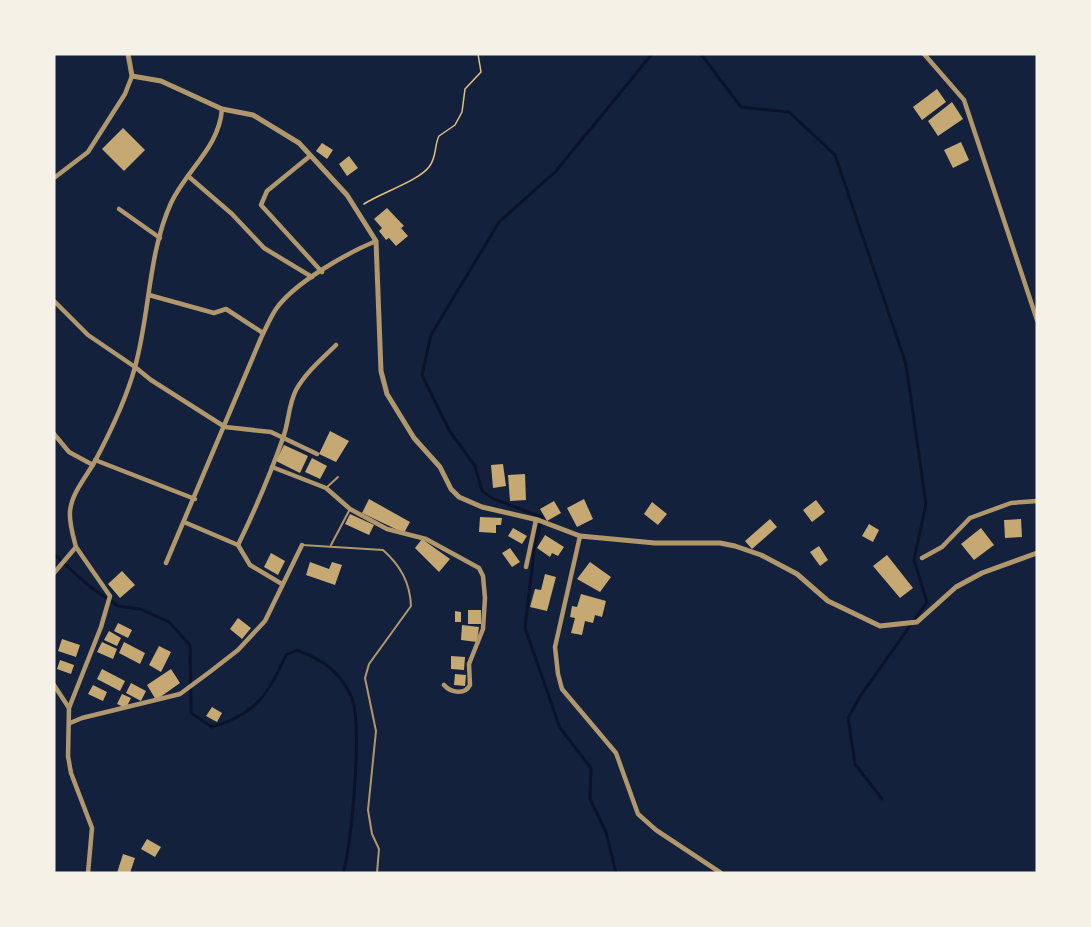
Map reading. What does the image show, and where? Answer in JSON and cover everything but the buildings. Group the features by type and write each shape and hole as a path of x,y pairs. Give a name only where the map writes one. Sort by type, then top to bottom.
{"street":[{"path":"54,178 88,152 124,94 132,76 128,54"},
{"path":"924,54 964,100 1037,320"},
{"path":"132,76 161,81 222,109 253,115 299,143 347,195 376,241 381,371 387,393 396,411 459,497 482,507 540,521 580,536 655,543 720,543 735,546 761,555 796,574 828,601 880,626 901,626 917,622 956,587 982,573 1037,553"},
{"path":"88,873 92,828 71,773 68,756 69,708 101,627 110,596 76,547 70,511 75,494 94,463 122,405 135,367 160,238 172,202 188,176 207,153 217,133 222,109"},
{"path":"310,156 267,191 261,205 322,272"},
{"path":"188,176 232,214 264,248 312,277"},
{"path":"118,209 160,238"},
{"path":"166,563 195,499 263,333 276,308 300,284 353,251 376,241"},
{"path":"148,295 214,313 225,309 263,333"},
{"path":"54,301 88,335 135,367 151,381 225,427 271,432 317,454"},
{"path":"238,545 283,438 288,411 297,388 309,371 336,345"},
{"path":"54,434 69,452 195,499"},
{"path":"272,467 326,488 350,509 387,529 426,538 479,568 483,576 485,598 483,629 469,664 470,685 463,691 456,692 444,685"},
{"path":"922,558 942,547 970,518 1011,503 1037,501"},
{"path":"526,567 540,521"},
{"path":"184,522 238,545 250,565 282,584"},
{"path":"580,536 555,647 562,689 616,753 638,814 656,830 722,873"},
{"path":"70,723 82,717 180,694 198,681 251,637 265,621 302,545"},
{"path":"54,573 70,557 76,547"},
{"path":"54,685 69,708"}],"lane":[{"path":"326,488 338,477"},
{"path":"331,545 350,509"},
{"path":"302,545 383,550 402,571 410,590 411,606 369,664 365,678 376,731 368,810 372,834 379,849 380,862 377,873"}],"path":[{"path":"356,209 385,190 414,180 429,168 436,155 437,140 442,132 454,125 462,112 465,89 481,72 478,54"}],"waterway":[{"path":"616,873 606,832 590,799 591,768 560,728 525,628 534,551 542,517 494,499 482,491 475,466 449,430 422,375 431,335 499,222 556,171 652,54"},
{"path":"701,54 741,107 789,112 835,155 906,364 926,504 914,560 927,602 861,695 848,718 855,764 882,799"},
{"path":"54,554 89,586 118,606 140,609 169,622 190,645 191,713 212,727 240,716 259,701 273,681 286,655 297,650 322,662 341,679 351,696 356,730 353,811 343,873"}]}
